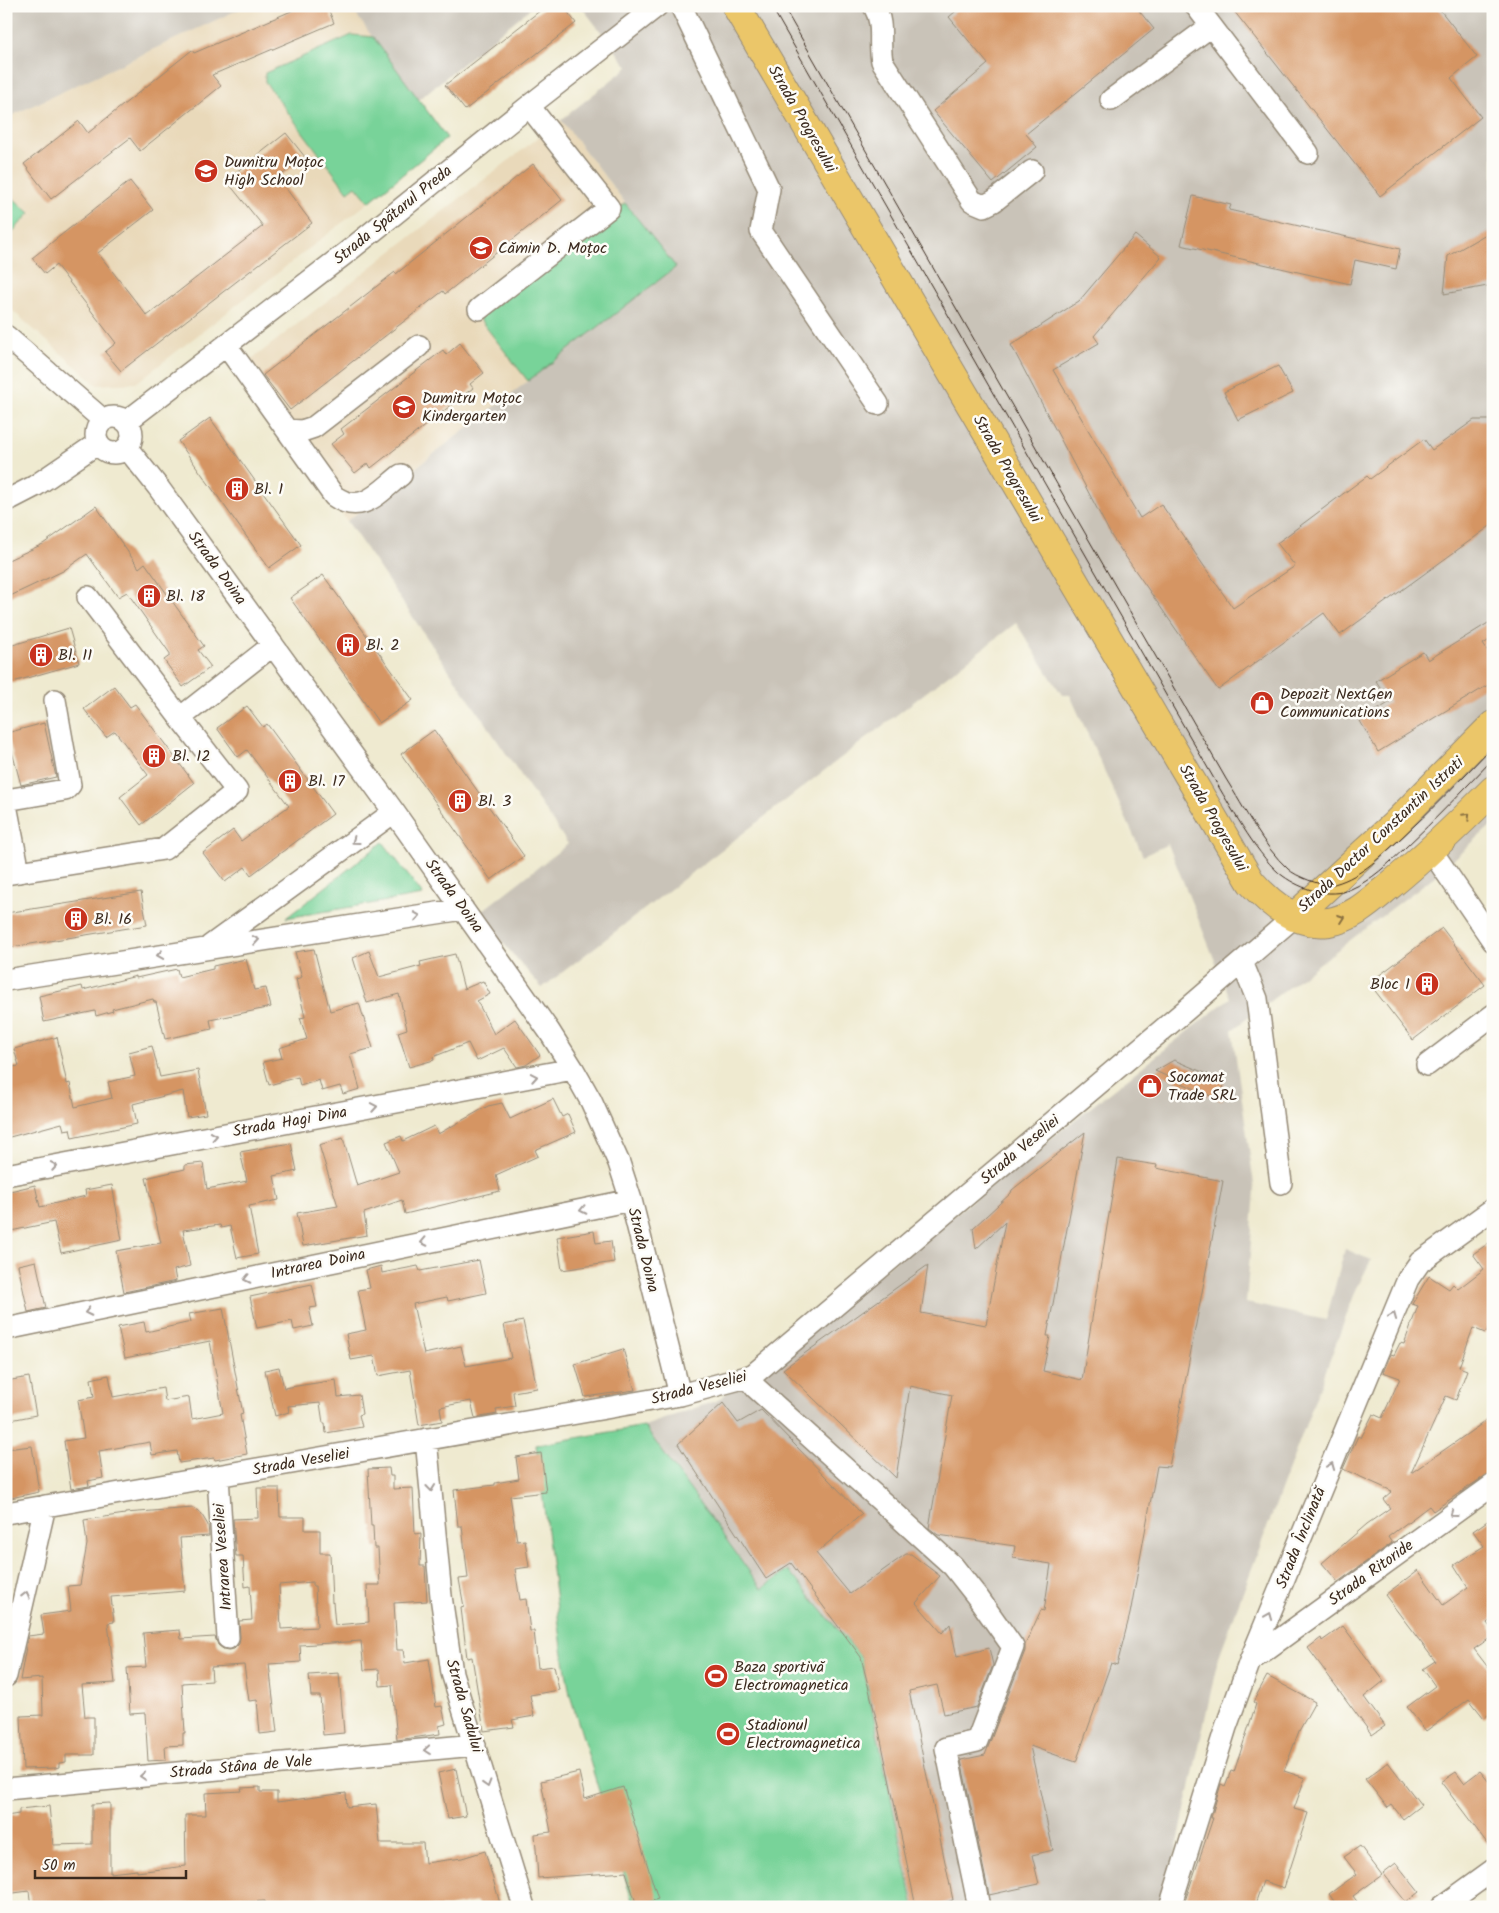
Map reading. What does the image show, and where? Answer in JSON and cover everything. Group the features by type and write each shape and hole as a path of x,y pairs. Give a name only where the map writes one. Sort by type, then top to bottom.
{"main road":[{"name":"Strada Progresului","path":"736,6 1250,882 1278,908 1294,917"},
{"name":"Strada Doctor Constantin Istrati","path":"1294,917 1406,813 1493,725"},
{"name":"Strada Doctor Constantin Istrati","path":"1294,917 1314,922 1330,922 1347,916 1367,904 1431,850 1493,790"}],"street":[{"name":"Strada Spătarul Preda","path":"126,422 346,253 657,6"},
{"path":"681,6 768,188 761,231 878,404"},
{"path":"874,6 881,25 880,52 882,61 972,201 984,206 994,202 1032,171"},
{"path":"1196,6 1308,153"},
{"path":"1111,100 1211,26"},
{"path":"479,309 609,208 529,106"},
{"path":"6,336 103,420"},
{"path":"226,345 334,496 352,504 363,504 400,475"},
{"path":"287,430 302,431 314,427 419,346"},
{"path":"118,417 126,422 132,432 127,448 122,451 106,451 98,443 96,433 103,420 118,417"},
{"path":"6,502 35,486 98,443"},
{"name":"Strada Doina","path":"127,448 158,487 394,812 574,1069 619,1163 680,1395"},
{"path":"6,805 13,873 164,849 238,791 88,597"},
{"path":"180,718 273,645"},
{"path":"6,800 68,788 70,782 55,700"},
{"path":"208,947 394,812"},
{"path":"1431,850 1493,941"},
{"path":"6,980 208,947 463,909"},
{"name":"Strada Veseliei","path":"6,1513 680,1395 748,1377 1294,917"},
{"path":"1242,962 1257,998 1281,1183"},
{"path":"1427,1065 1493,1015"},
{"name":"Strada Hagi Dina","path":"6,1175 574,1069"},
{"name":"Intrarea Doina","path":"6,1328 630,1200"},
{"name":"Strada Înclinată","path":"1170,1907 1226,1727 1250,1662 1408,1279 1420,1262 1493,1209"},
{"path":"748,1377 756,1388 952,1566 1013,1647 978,1741 946,1748 979,1907"},
{"name":"Strada Sadului","path":"426,1439 448,1655 524,1907"},
{"name":"Intrarea Veseliei","path":"218,1476 228,1638"},
{"name":"Strada Ritoride","path":"1250,1662 1493,1485"},
{"path":"6,1676 46,1506"},
{"name":"Strada Stâna de Vale","path":"6,1789 475,1745"},
{"path":"1442,1907 1493,1870"}],"shaded area":[{"path":"6,6 246,6 6,118"},
{"name":"Dumitru Moțoc High School","path":"246,6 350,6 447,138 369,202 136,383 97,385 6,305 6,118"},
{"path":"350,6 533,6 418,100"},
{"path":"581,6 1493,6 1493,824 1436,875 1232,1030 1255,1191 1246,1303 1326,1320 1345,1249 1371,1260 1356,1290 1218,1659 1164,1907 914,1907 861,1657 788,1570 762,1589 644,1426 718,1400 1230,998 1168,844 1143,856 1070,695 1062,695 1016,623 542,988 478,914 568,844 347,521 675,267 561,120 628,67"},
{"path":"561,120 625,203 479,317 528,381 347,521 233,374"}],"green space":[{"path":"352,35 373,37 447,138 369,202 356,186 348,192 265,82 265,73"},
{"path":"6,192 30,213 6,239"},
{"path":"625,203 676,267 528,381 478,317"},
{"path":"383,842 423,895 286,918"},
{"name":"Baza sportivă Electromagnetica","path":"644,1426 762,1589 788,1570 861,1657 914,1907 634,1907 570,1695 562,1648 536,1445"}],"building":[{"path":"303,6 327,6 334,23 212,75 221,86 140,151 130,138 51,199 24,164 79,121 88,133 192,50 194,53"},
{"path":"546,6 563,6 576,23 465,110 445,85"},
{"path":"962,6 1135,6 1154,29 1026,134 1037,147 993,183 933,111 988,64 949,17"},
{"path":"1230,6 1437,6 1477,57 1451,78 1481,117 1380,196"},
{"path":"286,133 305,157 278,178 312,223 121,371 105,352 116,343 56,265 45,274 32,258 130,181 153,210 98,253 147,316 263,226 226,180"},
{"path":"533,164 562,200 445,294 443,291 290,410 263,375 395,272 396,274"},
{"path":"1193,196 1231,205 1229,210 1400,249 1396,269 1355,260 1350,284 1181,245"},
{"path":"1493,230 1493,285 1444,294 1448,256"},
{"path":"1135,235 1161,257 1094,336 1099,343 1053,370 1140,518 1161,504 1233,608 1295,566 1277,543 1367,476 1370,479 1424,439 1432,450 1474,420 1493,420 1493,524 1340,635 1324,613 1218,690 1112,537 1011,345 1079,301"},
{"path":"460,343 484,373 470,384 473,388 371,468 368,463 355,473 331,444 344,434 341,429 443,350 446,355"},
{"path":"1278,366 1293,393 1238,420 1224,392"},
{"name":"Bl. 1","path":"210,418 301,545 269,568 178,441"},
{"name":"Bl. 18","path":"96,506 139,568 145,563 204,646 198,650 211,667 183,687 164,660 171,655 127,592 118,597 87,554 63,571 6,598 6,561 43,544"},
{"name":"Bl. 2","path":"323,575 413,700 379,723 290,598"},
{"path":"1493,620 1493,638 1483,644 1493,659 1493,682 1378,752 1360,721 1390,702 1376,681 1423,652 1428,660"},
{"name":"Bl. 11","path":"69,628 79,663 6,684 6,647"},
{"name":"Bl. 12","path":"114,686 130,707 135,704 194,783 141,825 120,797 148,775 115,731 106,737 84,709"},
{"name":"Bl. 17","path":"247,706 263,727 267,724 333,814 251,875 245,867 225,882 203,853 233,830 241,841 289,806 247,750 238,757 217,728"},
{"path":"44,723 56,777 21,785 7,733"},
{"name":"Bl. 3","path":"434,730 524,856 491,880 401,754"},
{"name":"Bl. 16","path":"141,892 147,925 6,948 6,913"},
{"name":"Bloc 1","path":"1442,928 1485,985 1413,1040 1369,983"},
{"path":"314,949 330,1011 359,1003 373,1048 350,1054 360,1089 343,1094 340,1086 322,1091 319,1080 300,1086 298,1077 269,1085 263,1062 282,1058 279,1048 307,1039 300,1018 305,1017 296,979 302,977 295,952"},
{"path":"369,951 379,977 421,966 420,962 455,954 464,989 483,981 490,994 477,1001 494,1034 515,1019 540,1055 526,1065 517,1067 504,1048 477,1061 468,1043 433,1057 434,1060 409,1067 398,1032 407,1029 399,994 367,1003 353,958"},
{"path":"246,959 254,990 266,988 271,1007 210,1020 212,1029 165,1039 156,1002 153,999 112,1009 113,1011 96,1016 95,1011 44,1022 39,996 82,986 83,990 136,976 136,978 177,969 179,977 213,969 213,966"},
{"path":"57,1037 67,1084 70,1083 75,1107 112,1098 108,1082 135,1076 129,1052 152,1046 160,1077 198,1070 206,1114 187,1117 183,1091 133,1104 137,1124 72,1138 70,1129 64,1130 62,1123 6,1138 6,1068 19,1066 14,1049"},
{"path":"1174,1060 1224,1081 1222,1101 1155,1071"},
{"path":"553,1099 562,1117 568,1114 576,1132 535,1150 538,1156 496,1175 500,1191 405,1214 402,1200 364,1213 367,1235 303,1246 297,1213 338,1206 319,1145 343,1138 357,1186 399,1172 386,1142 401,1136 403,1141 434,1126 438,1134 488,1106 502,1103 510,1119"},
{"path":"1085,1132 1047,1336 1050,1336 1043,1371 1082,1380 1118,1159 1157,1165 1156,1168 1223,1181 1169,1467 1157,1466 1130,1614 1117,1665 1111,1663 1076,1762 1030,1746 1053,1850 1032,1855 1039,1884 989,1895 961,1760 985,1755 1025,1651 1025,1645 1041,1610 1044,1611 1051,1564 1013,1558 1015,1546 938,1535 929,1528 952,1395 910,1386 896,1478 783,1369 928,1265 921,1313 986,1325 1005,1222 976,1249 973,1228 1012,1190"},
{"path":"291,1143 297,1171 274,1176 279,1200 249,1206 258,1254 237,1258 230,1226 221,1228 220,1225 183,1230 190,1266 174,1270 176,1281 124,1292 116,1251 161,1243 146,1178 185,1169 185,1165 203,1163 207,1189 247,1181 240,1152"},
{"path":"35,1185 40,1207 86,1196 85,1190 112,1185 122,1240 61,1253 54,1222 6,1232 6,1192"},
{"path":"594,1231 596,1243 611,1241 614,1262 562,1270 557,1237"},
{"path":"1493,1240 1493,1323 1485,1333 1473,1328 1459,1367 1467,1370 1456,1400 1446,1396 1411,1473 1493,1416 1493,1473 1486,1475 1433,1511 1429,1506 1388,1537 1392,1543 1338,1582 1322,1563 1367,1524 1390,1508 1383,1499 1392,1491 1343,1469 1358,1436 1361,1438 1373,1414 1382,1418 1400,1378 1383,1372 1391,1354 1394,1355 1400,1343 1404,1344 1418,1306 1412,1304 1429,1276 1449,1289 1453,1284 1458,1289 1484,1269 1473,1254"},
{"path":"479,1260 486,1293 448,1301 447,1297 413,1304 424,1354 461,1346 466,1366 511,1358 504,1325 523,1321 537,1388 513,1392 515,1406 496,1409 497,1414 475,1418 471,1401 440,1407 442,1421 419,1425 410,1370 378,1376 374,1356 351,1360 346,1334 366,1330 358,1290 370,1288 366,1270 381,1266 382,1273 418,1266 420,1271"},
{"path":"36,1261 46,1308 28,1312 18,1265"},
{"path":"312,1284 317,1307 309,1308 313,1326 294,1330 292,1321 257,1328 250,1297"},
{"path":"223,1308 243,1414 240,1415 247,1454 215,1460 214,1458 179,1463 177,1451 152,1455 150,1442 99,1451 103,1478 88,1481 89,1486 71,1489 64,1441 84,1438 78,1400 94,1397 91,1379 109,1375 113,1397 163,1388 165,1401 189,1397 192,1419 223,1413 210,1341 125,1358 118,1327 144,1322 146,1332 191,1322 189,1314"},
{"path":"623,1349 635,1390 585,1397 575,1364"},
{"path":"279,1367 284,1388 336,1380 338,1397 359,1395 362,1414 359,1415 362,1427 326,1433 320,1403 288,1406 289,1412 275,1416 265,1370"},
{"path":"29,1377 36,1415 6,1421 6,1381"},
{"path":"723,1403 738,1423 761,1410 862,1514 816,1553 850,1594 906,1554 911,1554 940,1576 916,1603 942,1633 950,1624 957,1657 989,1648 993,1665 977,1707 944,1714 937,1685 909,1691 953,1900 933,1907 916,1907 878,1726 861,1657 791,1563 766,1579 678,1444"},
{"path":"32,1446 39,1492 6,1499 6,1449"},
{"path":"541,1453 546,1492 510,1496 517,1541 525,1540 529,1567 515,1569 520,1600 526,1599 530,1631 534,1631 538,1668 554,1666 559,1690 530,1695 534,1716 512,1720 514,1727 484,1731 472,1657 467,1658 461,1608 464,1607 459,1579 468,1578 462,1526 458,1526 454,1490 495,1485 495,1483 519,1479 516,1457"},
{"path":"389,1468 390,1476 393,1476 393,1489 413,1488 415,1534 421,1533 420,1566 425,1566 427,1601 394,1603 397,1650 403,1650 405,1663 429,1659 436,1707 442,1706 446,1724 439,1726 440,1734 397,1740 392,1685 380,1686 379,1669 364,1670 361,1641 300,1645 301,1662 269,1664 277,1732 260,1734 257,1700 249,1701 244,1665 211,1667 212,1681 182,1683 185,1733 183,1733 183,1745 165,1746 166,1760 148,1761 145,1713 130,1714 127,1668 146,1667 143,1633 180,1630 181,1639 215,1637 218,1645 228,1650 234,1649 239,1644 239,1621 252,1620 250,1586 245,1587 243,1556 236,1556 233,1519 258,1518 257,1488 279,1488 280,1517 305,1517 305,1530 320,1530 320,1553 330,1553 335,1625 369,1622 367,1585 380,1585 378,1548 374,1548 373,1526 371,1526 368,1469","holes":["312,1582 312,1586 315,1586 317,1627 281,1629 279,1585"]},
{"path":"193,1508 200,1512 208,1525 209,1536 180,1538 185,1591 111,1597 114,1622 108,1623 115,1683 82,1685 85,1717 94,1717 94,1755 66,1755 66,1762 59,1763 59,1767 23,1769 21,1716 43,1715 42,1678 20,1680 28,1636 44,1634 41,1615 71,1611 68,1586 80,1585 87,1544 84,1520 125,1513"},
{"path":"1493,1517 1493,1618 1487,1623 1493,1631 1493,1636 1474,1649 1493,1674 1493,1711 1484,1718 1469,1699 1426,1731 1407,1707 1435,1686 1423,1669 1435,1661 1385,1595 1418,1570 1443,1605 1468,1587 1454,1565 1484,1546 1473,1531"},
{"path":"1343,1626 1384,1681 1364,1697 1385,1726 1372,1735 1308,1648 1321,1638 1322,1641"},
{"path":"339,1673 344,1733 323,1735 320,1696 311,1696 309,1675"},
{"path":"1267,1676 1315,1702 1299,1731 1284,1771 1305,1778 1294,1809 1308,1813 1284,1888 1263,1881 1254,1907 1183,1907 1213,1818 1211,1818 1221,1784 1225,1786 1231,1771 1234,1772 1256,1704 1253,1702"},
{"path":"1388,1762 1421,1805 1403,1819 1392,1805 1388,1808 1365,1779"},
{"path":"456,1769 466,1816 448,1819 438,1773"},
{"path":"1480,1771 1493,1787 1493,1851 1441,1782 1456,1772 1464,1783"},
{"path":"579,1772 585,1799 623,1787 658,1899 637,1906 626,1872 538,1878 535,1834 551,1832 541,1781"},
{"path":"260,1787 260,1792 277,1792 277,1802 346,1793 347,1807 376,1804 380,1843 423,1843 425,1863 462,1858 485,1851 501,1907 479,1907 477,1902 448,1907 265,1907 265,1901 216,1904 216,1907 31,1907 29,1891 6,1894 6,1816 19,1814 19,1809 49,1806 53,1845 92,1844 92,1804 110,1803 110,1873 137,1870 137,1872 186,1866 185,1815 206,1815 205,1793 242,1791 241,1788"},
{"path":"1360,1846 1382,1875 1353,1896 1361,1907 1338,1907 1329,1894 1357,1874 1344,1857"},
{"path":"1396,1863 1419,1892 1406,1902 1383,1873"}],"tram line":[{"path":"771,6 1217,784 1247,833 1274,868 1290,881 1315,891 1334,893 1351,889 1380,871 1399,854 1493,759"},
{"path":"783,6 1226,779 1262,838 1288,869 1308,880 1330,885 1359,873 1399,840 1435,806 1493,746"}],"place":[{"name":"Dumitru Moțoc High School","path":"206,171"},
{"name":"Cămin D. Moțoc","path":"481,248"},
{"name":"Dumitru Moțoc Kindergarten","path":"404,407"},
{"name":"Bl. 1","path":"237,489"},
{"name":"Bl. 18","path":"149,596"},
{"name":"Bl. 2","path":"348,645"},
{"name":"Bl. 11","path":"41,655"},
{"name":"Depozit NextGen Communications","path":"1262,703"},
{"name":"Bl. 12","path":"154,756"},
{"name":"Bl. 17","path":"290,781"},
{"name":"Bl. 3","path":"460,801"},
{"name":"Bl. 16","path":"76,919"},
{"name":"Bloc 1","path":"1427,984"},
{"name":"Socomat Trade SRL","path":"1150,1086"},
{"name":"Baza sportivă Electromagnetica","path":"716,1676"},
{"name":"Stadionul Electromagnetica","path":"728,1734"}]}
